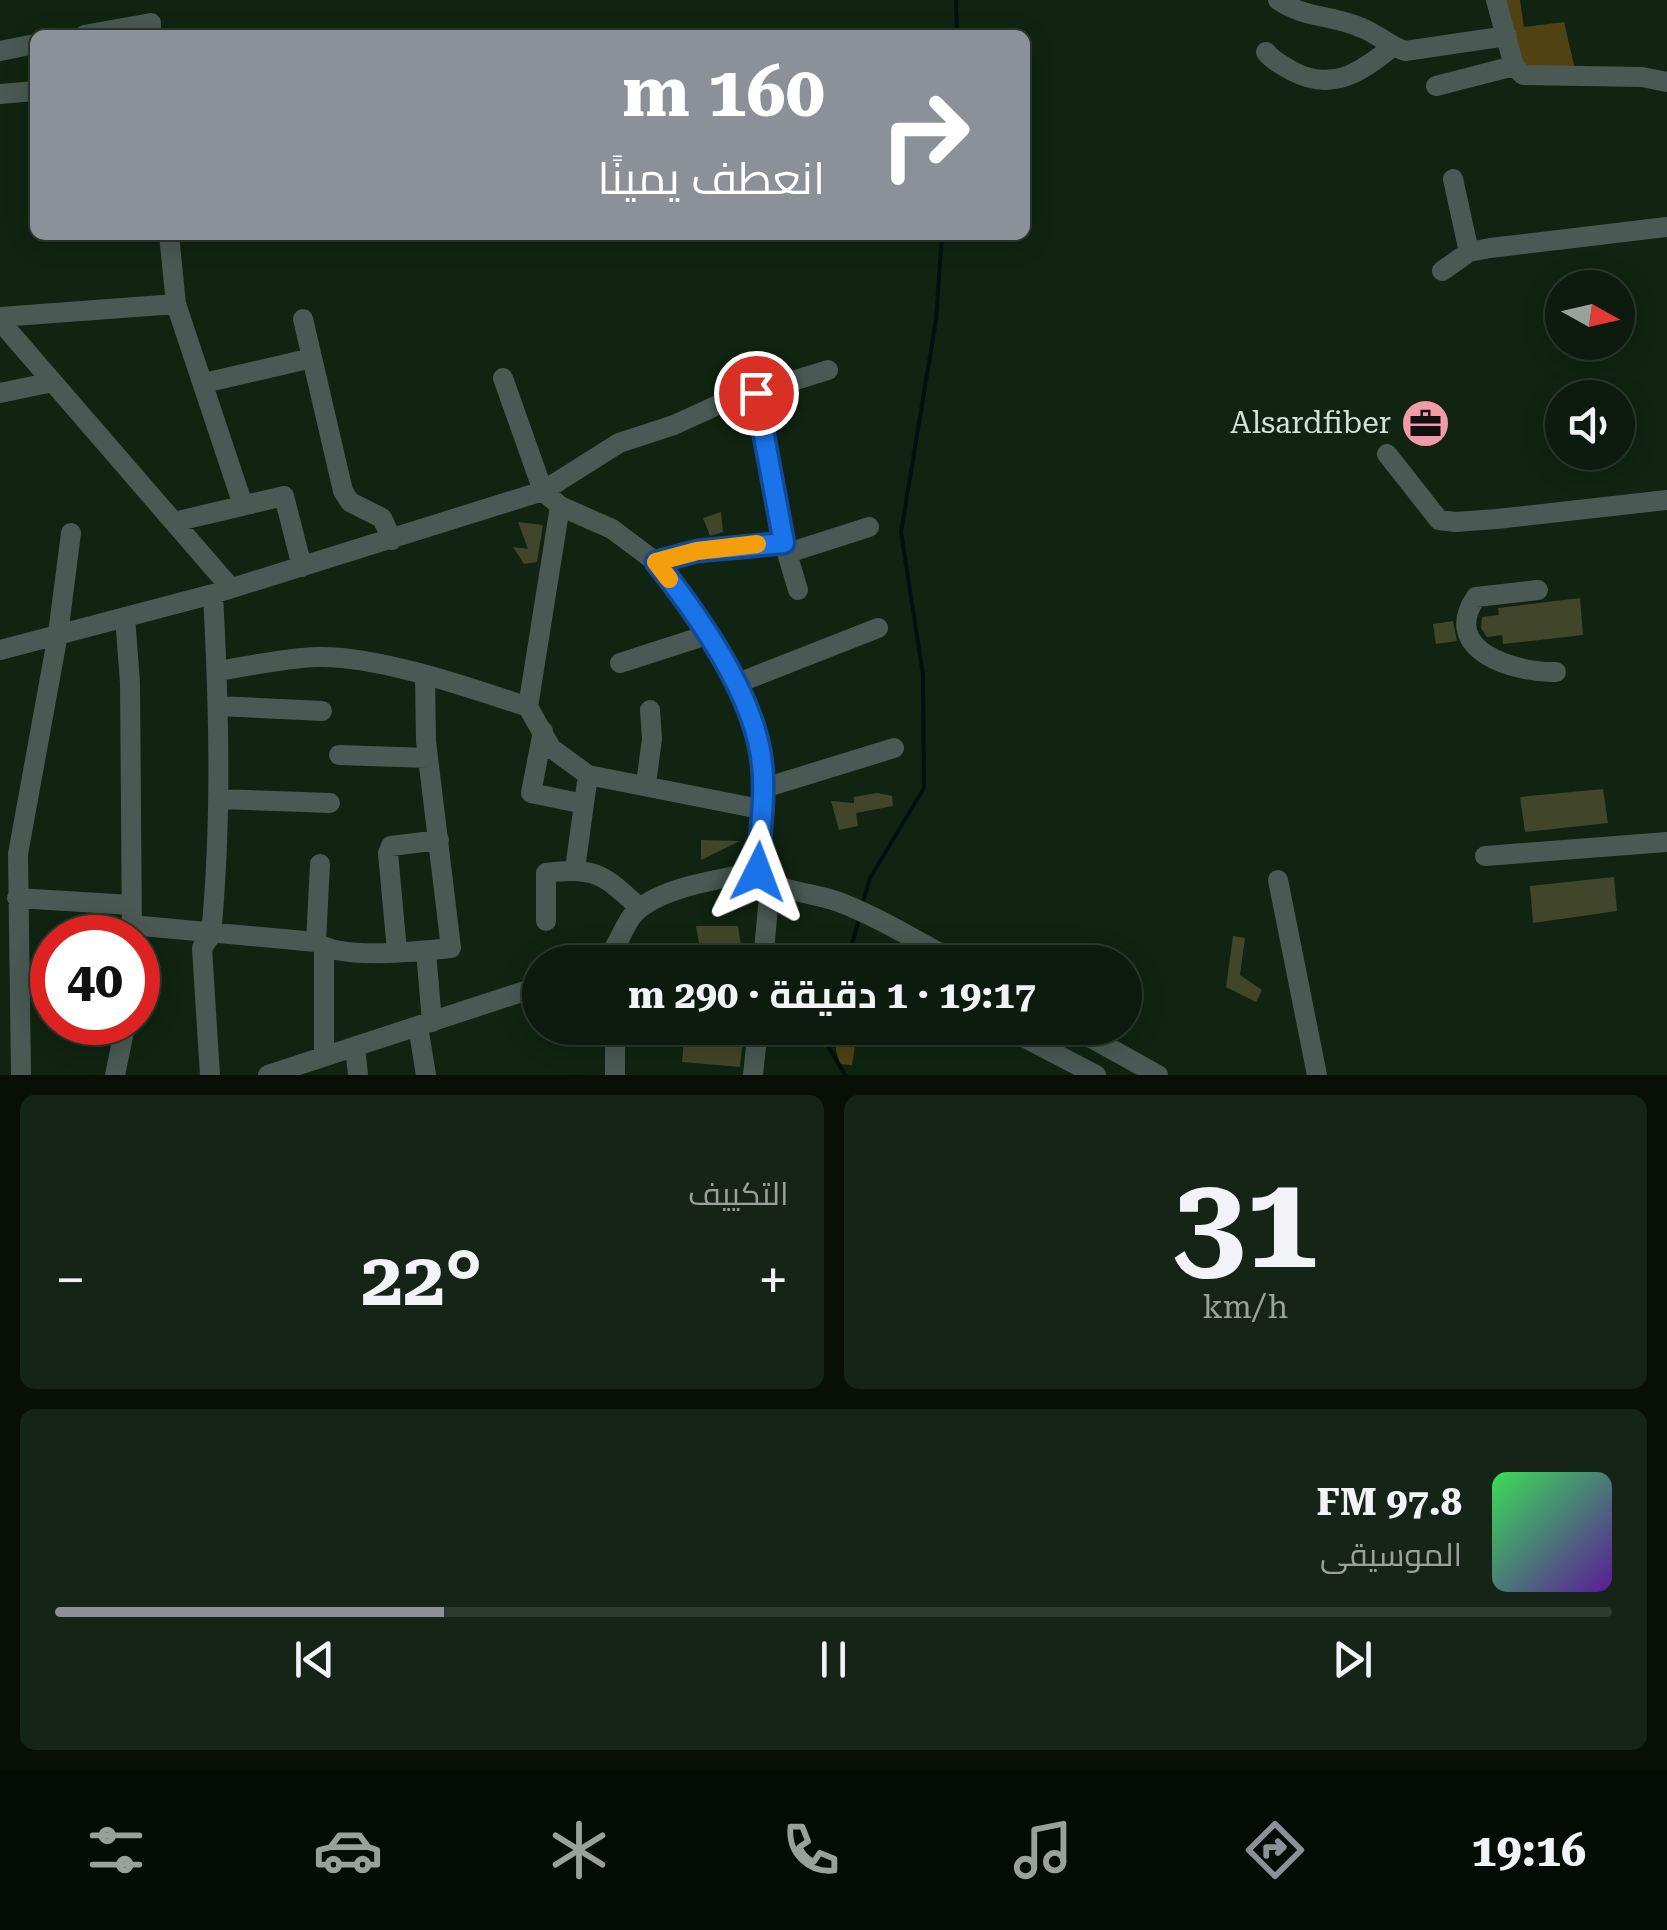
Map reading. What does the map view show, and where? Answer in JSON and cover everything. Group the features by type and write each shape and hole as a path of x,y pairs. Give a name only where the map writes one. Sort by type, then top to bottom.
{"street":[{"path":"1278,0 1296,13 1363,28 1392,47 1421,51 1508,36"},
{"path":"1496,0 1514,66 1523,75 1642,77 1667,82"},
{"path":"110,30 151,22 151,30"},
{"path":"0,50 30,45"},
{"path":"1266,52 1306,78 1332,82 1354,76 1392,47"},
{"path":"1436,86 1514,66"},
{"path":"0,94 30,91"},
{"path":"1453,179 1469,252"},
{"path":"1442,271 1469,252 1667,227"},
{"path":"170,240 176,304 242,506"},
{"path":"0,319 176,304"},
{"path":"0,319 174,522 222,590 218,671 220,798 211,935 202,948 210,1075"},
{"path":"303,319 343,491 350,502 382,518 392,540"},
{"path":"204,383 312,358"},
{"path":"0,650 302,567 543,491 619,443 828,370"},
{"path":"503,378 543,491 560,506 612,530 656,562 707,635 755,722 763,767 764,945"},
{"path":"0,393 53,382"},
{"path":"756,393 798,590"},
{"path":"1386,454 1439,520 1483,520 1667,500"},
{"path":"174,522 284,496 302,567"},
{"path":"528,707 560,506"},
{"path":"656,562 697,551 786,548 869,527"},
{"path":"21,1075 18,854 58,634 71,533"},
{"path":"1538,590 1476,598 1467,617 1468,633 1479,652 1502,663 1556,672"},
{"path":"125,617 130,683 132,915"},
{"path":"735,684 878,628"},
{"path":"620,663 707,635"},
{"path":"218,671 316,657 352,658 528,707 551,748 588,774 761,799 894,748"},
{"path":"160,927 360,952 451,948 428,758 425,676"},
{"path":"218,706 322,711"},
{"path":"646,784 652,739 650,710"},
{"path":"543,730 531,793 584,804"},
{"path":"339,755 428,758"},
{"path":"575,869 588,774"},
{"path":"220,798 330,804"},
{"path":"397,951 390,846 439,840"},
{"path":"1485,856 1667,842"},
{"path":"320,864 324,1057"},
{"path":"546,921 546,874 575,869 597,872 611,880 640,908"},
{"path":"617,945 640,908 652,900 698,884 764,878 839,901 882,920 912,945"},
{"path":"1278,880 1317,1075"},
{"path":"17,898 95,915"},
{"path":"426,951 426,1075"},
{"path":"268,1075 522,992"},
{"path":"115,1075 121,1045"},
{"path":"615,1045 616,1075"},
{"path":"753,1075 756,1045"},
{"path":"1035,1045 1082,1072"},
{"path":"1104,1045 1158,1075"},
{"path":"354,1047 358,1075"}],"shaded area":[{"path":"1503,0 1520,0 1524,27 1564,22 1575,69 1527,69 1519,60"},
{"path":"837,1045 855,1045 852,1065 840,1064"}],"building":[{"path":"721,512 723,532 710,536 703,518"},
{"path":"518,522 543,525 537,562 524,564 513,547 528,549"},
{"path":"1580,598 1583,635 1503,644 1502,635 1487,637 1481,628 1482,617 1499,615 1498,608"},
{"path":"1453,621 1457,641 1436,644 1433,624"},
{"path":"1603,789 1608,823 1525,832 1520,797"},
{"path":"877,793 892,796 893,806 856,813 858,826 839,830 831,801 854,803 854,797"},
{"path":"701,840 740,841 701,860"},
{"path":"1614,877 1617,911 1533,923 1530,886"},
{"path":"696,926 738,926 741,945 699,945"},
{"path":"1233,936 1245,938 1240,975 1262,990 1256,1002 1226,987"},
{"path":"684,1045 742,1045 740,1067 682,1062"}],"waterway":[{"path":"956,0 957,30"},
{"path":"862,905 870,878 924,788 923,675 901,532 936,320 942,240"},
{"path":"852,945 859,919"},
{"path":"827,1045 845,1075"}],"slow traffic":[{"path":"669,579 656,562 697,551 757,544"}],"place":[{"name":"Alsardfiber","path":"1426,423"}],"route":[{"path":"756,393 784,543 697,551 656,562 712,642 755,722 763,767 758,872"}]}
